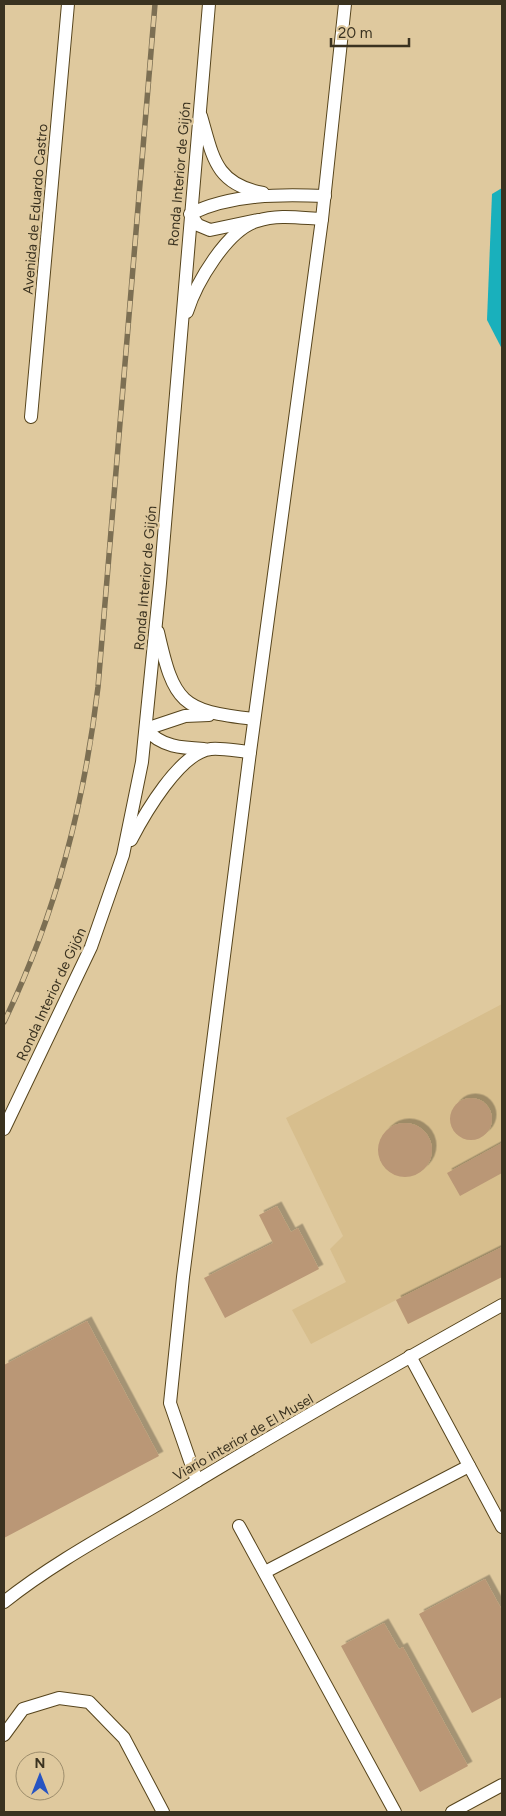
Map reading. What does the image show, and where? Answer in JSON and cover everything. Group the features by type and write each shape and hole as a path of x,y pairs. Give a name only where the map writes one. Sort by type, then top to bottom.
{"lane":[{"name":"Avenida de Eduardo Castro","path":"32,417 68,4"},
{"name":"Ronda Interior de Gijón","path":"4,1129 91,947 123,855 142,762 156,621 209,4"},
{"path":"197,1481 170,1403 254,719 325,196 345,4"},
{"path":"199,110 214,161 225,177 241,188 275,195"},
{"path":"322,219 279,217 210,230 198,225 190,214 210,204 275,195 325,196"},
{"path":"181,334 193,294 204,274 240,230 258,220"},
{"path":"156,621 168,674 174,686 193,706 216,715"},
{"path":"250,752 170,745 151,736 146,729 185,716 216,715 254,719"},
{"path":"123,855 150,805 187,760 194,755 211,749"},
{"name":"Viario interior de El Musel","path":"4,1602 64,1561 197,1481 410,1356 502,1305"},
{"path":"410,1356 502,1527"},
{"path":"265,1572 469,1466"},
{"path":"239,1526 395,1812"},
{"path":"4,1735 23,1709 59,1698 89,1702 124,1738 164,1812"},
{"path":"452,1812 502,1785"}],"shaded area":[{"path":"502,1004 502,1277 408,1324 396,1300 311,1344 292,1310 346,1282 330,1249 343,1236 286,1118"}],"water":[{"path":"502,188 502,349 487,320 492,194"}],"building":[{"path":"471,1098 486,1104 492,1119 486,1134 471,1140 456,1134 450,1119 456,1104"},
{"path":"405,1123 415,1125 424,1131 430,1140 432,1150 430,1160 424,1169 415,1175 405,1177 395,1175 386,1169 380,1160 378,1150 380,1140 386,1131 395,1125"},
{"path":"502,1143 502,1173 460,1196 447,1173"},
{"path":"277,1206 291,1232 298,1228 319,1269 225,1318 204,1278 273,1243 259,1215"},
{"path":"502,1247 502,1277 408,1324 396,1300"},
{"path":"87,1321 159,1456 4,1538 4,1365"},
{"path":"485,1579 502,1610 502,1697 472,1713 419,1614"},
{"path":"384,1623 399,1649 403,1647 468,1766 420,1792 341,1646"}],"railway":[{"path":"4,1022 39,941 53,900 76,816 92,731 98,687 155,4"}]}
